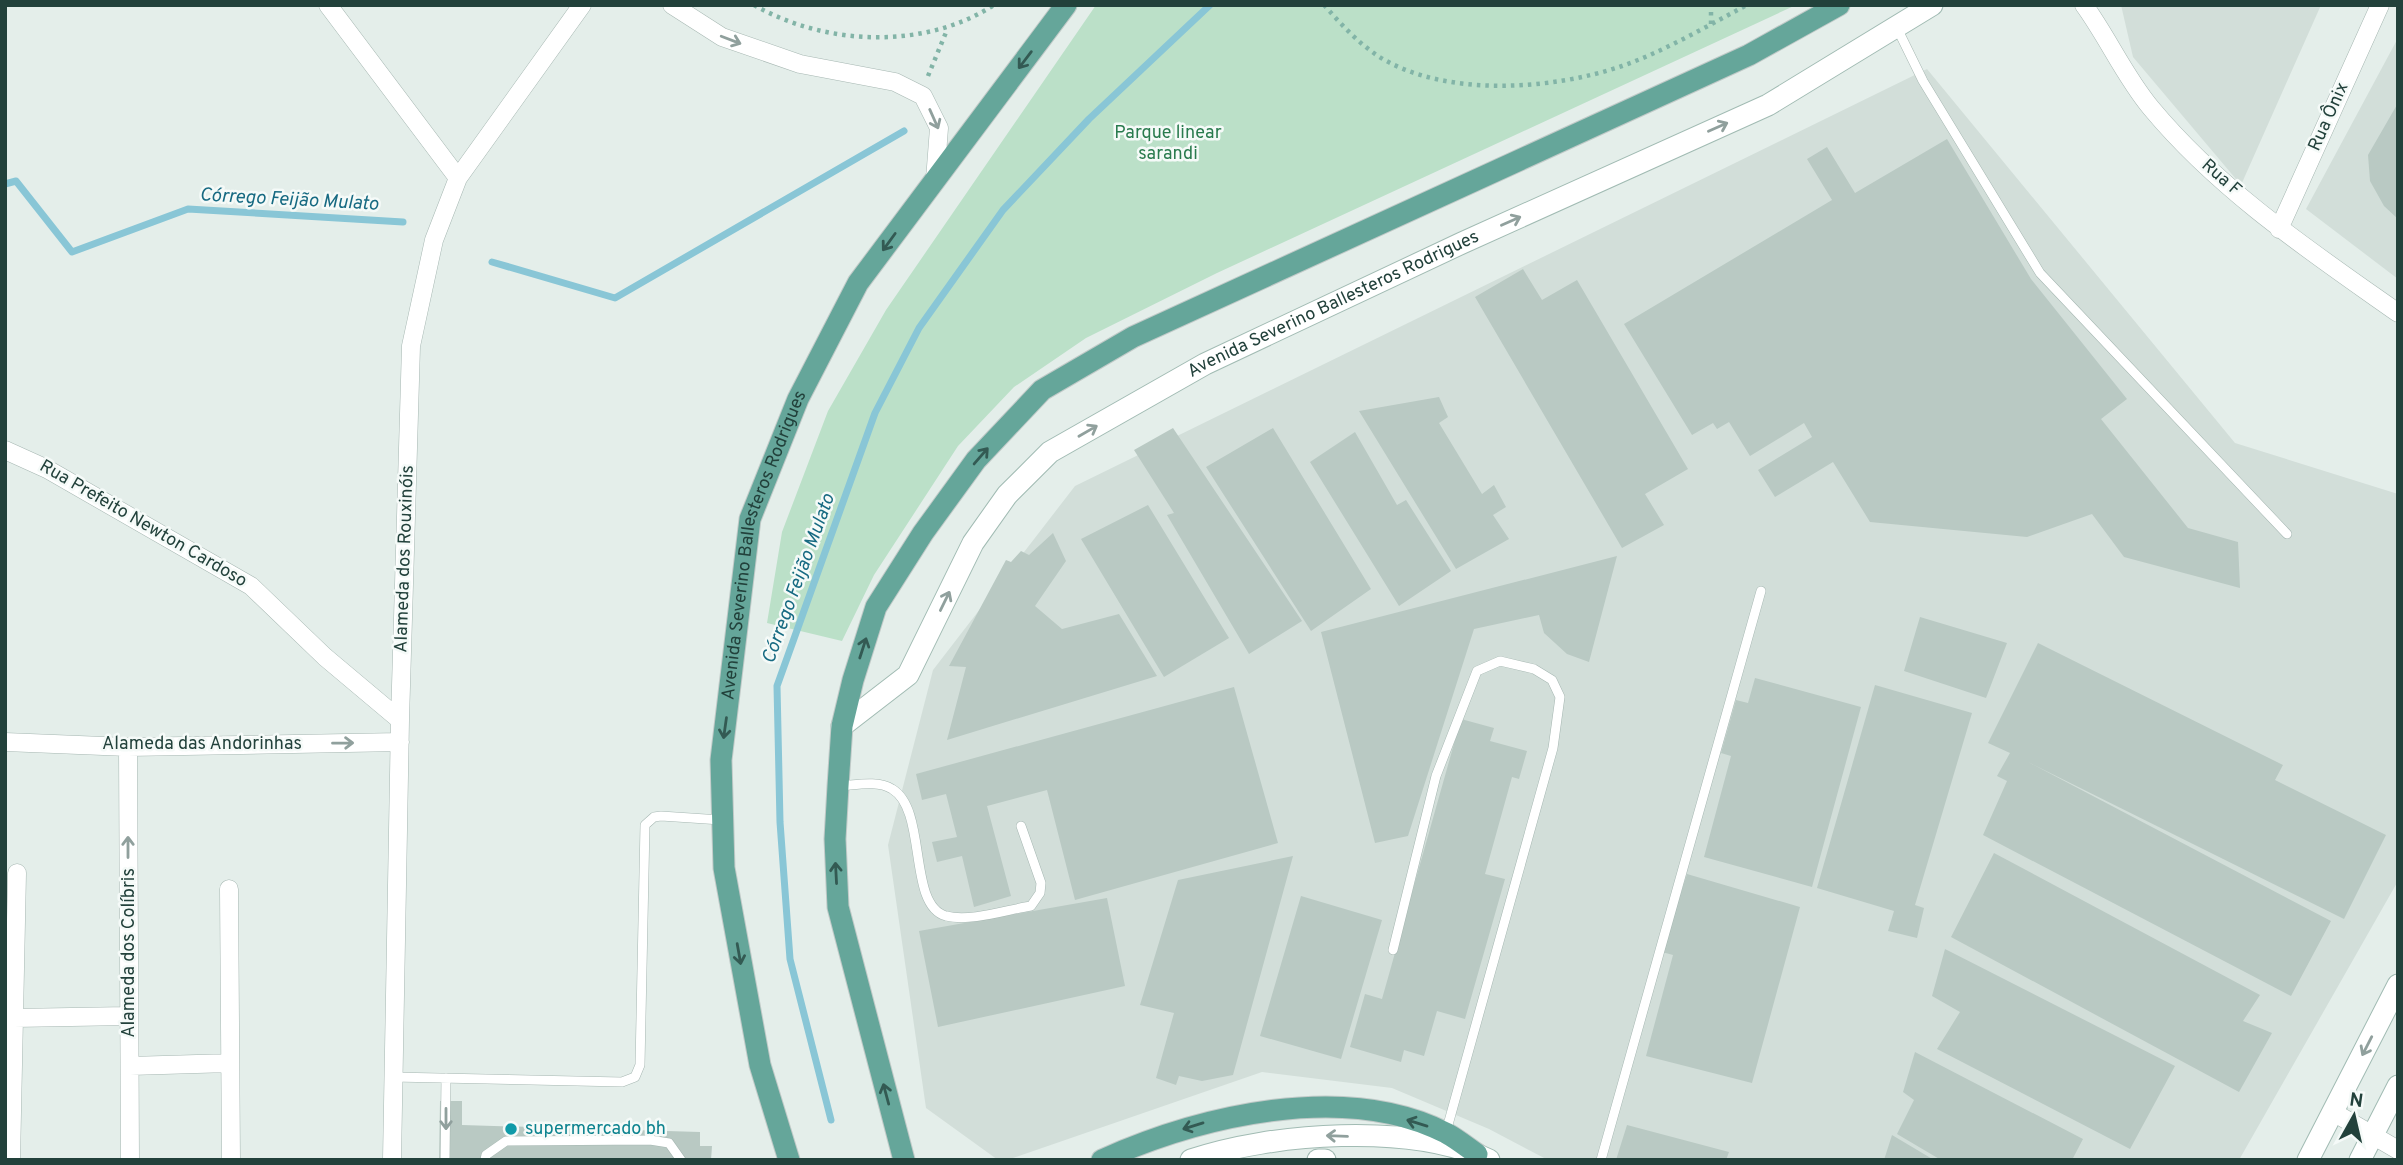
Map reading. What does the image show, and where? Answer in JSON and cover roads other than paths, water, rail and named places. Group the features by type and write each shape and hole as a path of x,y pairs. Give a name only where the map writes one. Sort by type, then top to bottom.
{"main road":[{"name":"Avenida Severino Ballesteros Rodrigues","path":"789,1160 760,1065 724,868 721,820 721,760 750,519 798,399 859,283 1066,5"},
{"path":"904,1160 838,907 835,839 842,726 876,607 923,533 976,460 1042,390 1133,337 1749,55 1839,5"},
{"path":"760,1065 778,1160"},
{"path":"1102,1160 1189,1127 1227,1116 1326,1108 1374,1112 1417,1122 1446,1134 1483,1157"},
{"path":"884,1160 895,1128"}],"street":[{"path":"328,5 458,178"},
{"name":"Alameda dos Rouxinóis","path":"393,1160 400,720 411,346 434,240 458,178 582,5"},
{"path":"672,5 722,37 800,64 895,82 923,96 939,128 935,180"},
{"name":"Avenida Severino Ballesteros Rodrigues","path":"842,726 908,675 973,543 1006,495 1050,452 1205,364 1462,243 1768,105 1931,5"},
{"name":"Rua F","path":"2084,5 2150,106 2198,159 2279,229 2398,313"},
{"name":"Rua Ônix","path":"2279,229 2380,5"},
{"name":"Rua Prefeito Newton Cardoso","path":"5,450 38,464 251,586 325,657 400,720"},
{"name":"Alameda das Andorinhas","path":"5,742 128,747 400,742"},
{"name":"Alameda dos Colíbris","path":"128,747 130,1160"},
{"path":"12,1160 17,873"},
{"path":"229,889 231,1160"},
{"path":"2308,1160 2398,985"},
{"path":"14,1018 128,1016"},
{"path":"131,1066 230,1063"},
{"path":"2360,1160 2398,1086"},
{"path":"2333,1112 2398,1150"},
{"path":"1191,1160 1273,1139 1320,1135 1381,1137 1483,1157"},
{"path":"1318,1160 1325,1160"}],"lane":[{"path":"1897,26 1923,81 2040,273 2287,534"},
{"path":"1601,1160 1761,591"},
{"path":"1393,950 1436,776 1476,671 1500,661 1534,669 1552,680 1560,697 1553,748 1446,1134"},
{"path":"838,786 875,784 891,788 906,800 929,903 943,915 960,918 1031,906 1040,893 1041,883 1021,826"},
{"path":"393,1077 622,1082 635,1077 640,1065 645,825 661,816 721,820"},
{"path":"445,1160 446,1078"},
{"path":"485,1160 486,1155 506,1141 650,1140 669,1143 681,1160"}],"waterway":[{"name":"Córrego Feijão Mulato","path":"831,1120 790,959 780,822 777,686 875,413 919,328 1003,210 1089,119 1210,5"},
{"name":"Córrego Feijão Mulato","path":"492,262 615,298 904,131"},
{"name":"Córrego Feijão Mulato","path":"5,184 16,181 72,252 188,209 403,222"}],"place":[{"name":"supermercado bh","path":"511,1129"}],"park label":[{"name":"Parque linear sarandi","path":"1168,143"}]}
